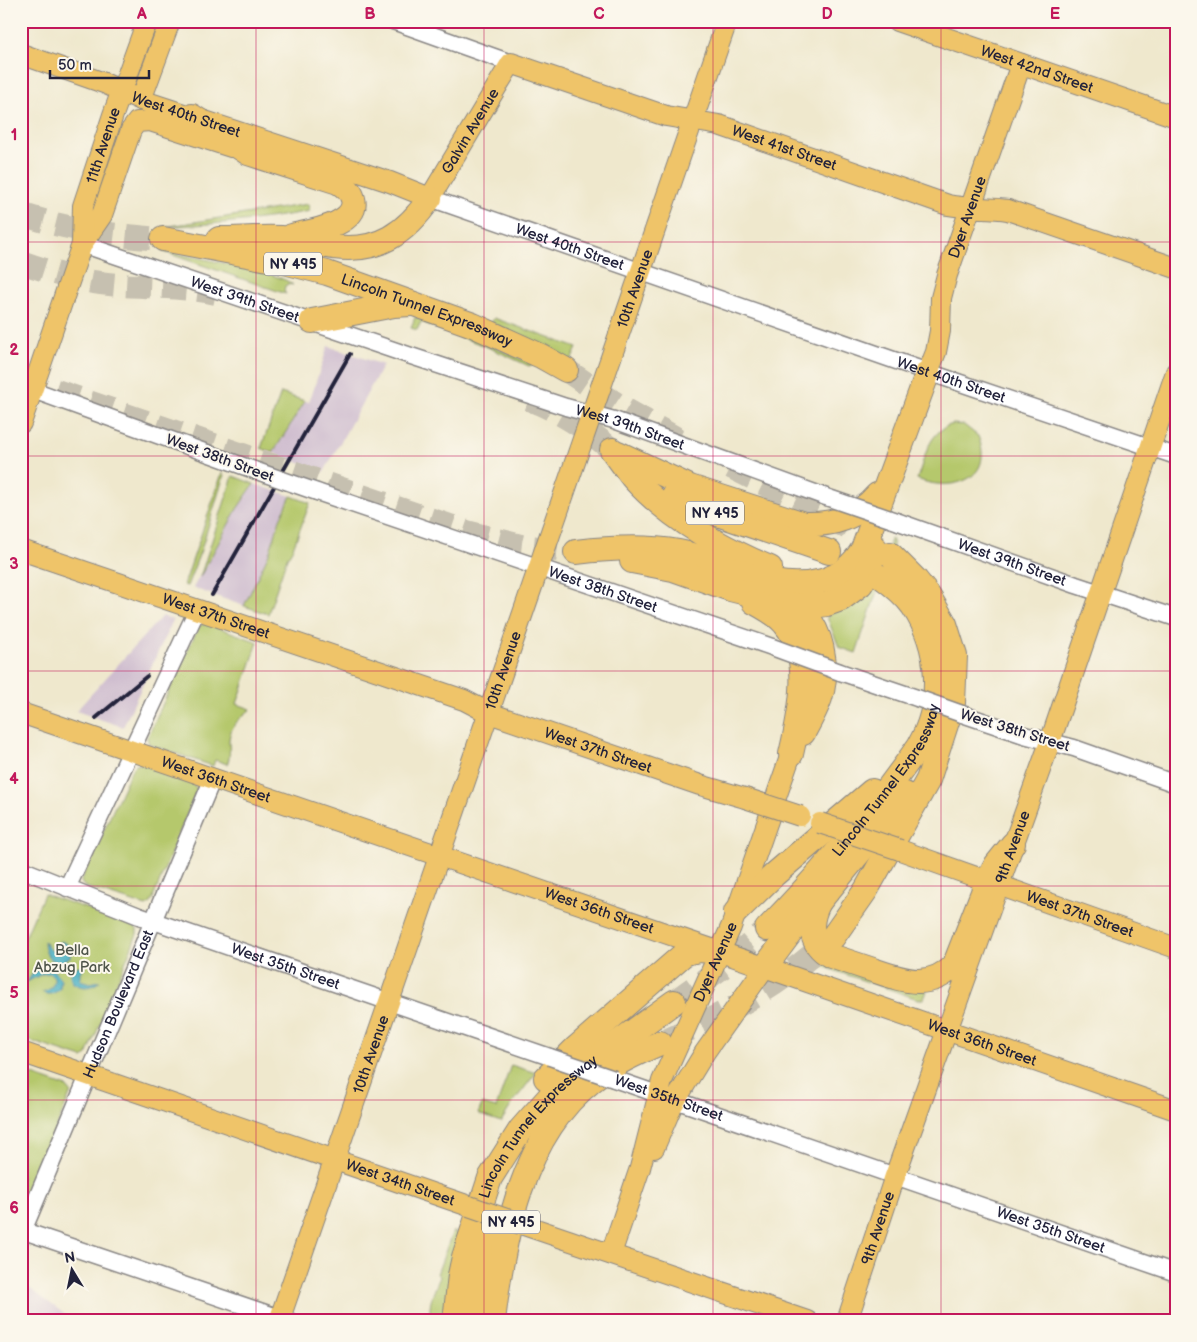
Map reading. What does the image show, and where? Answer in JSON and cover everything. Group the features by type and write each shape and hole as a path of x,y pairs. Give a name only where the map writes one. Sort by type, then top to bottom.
{"highway":[{"path":"192,116 248,153 338,182 344,186 353,198 352,208 341,221 333,225 280,238"},
{"path":"280,238 335,247 371,246 384,242 401,231 416,217 430,198"},
{"name":"Lincoln Tunnel Expressway","path":"280,238 163,240 284,262 327,273 418,304 497,335 566,370"},
{"path":"312,321 394,305 418,304"},
{"path":"879,508 873,556 861,584 841,599 814,606 795,605 730,589 659,566 576,552 618,548 679,552 785,585 803,585 829,579 850,565 863,549 928,372"},
{"path":"612,450 643,466 690,486 804,524 823,525 850,516 870,503 889,481"},
{"path":"612,450 634,478 671,514 752,561 782,572 807,573 829,567 838,562 852,547 879,508"},
{"name":"NY 495","path":"612,450 661,488 681,500 829,552"},
{"name":"Lincoln Tunnel Expressway","path":"833,937 866,890 928,780 953,703 955,656 951,640 937,610 916,580 890,554"},
{"name":"Lincoln Tunnel Expressway","path":"882,577 934,624 947,648 955,677"},
{"path":"730,589 767,608 778,617 786,624 797,647 803,678 796,732 791,754"},
{"path":"791,754 809,723 821,696 824,672 818,634 810,620 795,605"},
{"name":"Lincoln Tunnel Expressway","path":"767,929 824,867 875,805 924,736 932,715 936,696 936,673 931,649 923,626 913,606"},
{"path":"765,967 800,920 819,902 895,809 942,738"},
{"path":"736,912 775,874 903,767"},
{"path":"819,902 813,915 811,926 813,937 822,950 831,956 902,980 924,981 943,974 955,964 993,884 996,865 1013,844"},
{"path":"490,1178 502,1139 518,1111 533,1091 576,1048 684,954 700,950 720,952"},
{"name":"Lincoln Tunnel Expressway","path":"493,1321 502,1262 517,1201 531,1164 541,1121 577,1072 674,1002"},
{"name":"Lincoln Tunnel Expressway","path":"455,1321 464,1257 490,1178 520,1128 541,1121 593,1080 629,1058 660,1043"},
{"path":"473,1321 489,1222 508,1168 541,1121"},
{"path":"481,1321 493,1243 510,1183 517,1166 533,1143 541,1121"}],"main road":[{"name":"11th Avenue","path":"82,244 83,206 147,21"},
{"name":"11th Avenue","path":"141,100 170,21"},
{"name":"10th Avenue","path":"283,1320 334,1160 727,21"},
{"name":"West 42nd Street","path":"898,21 1176,117"},
{"name":"West 40th Street","path":"21,54 122,90 141,100 380,179 430,198"},
{"name":"West 41st Street","path":"512,63 666,115 719,125 948,205 1008,210 1176,268"},
{"name":"Galvin Avenue","path":"430,198 512,63"},
{"name":"Dyer Avenue","path":"928,372 936,352 940,331 941,298 970,208 1021,64"},
{"name":"11th Avenue","path":"21,423 82,244 102,215 131,130 141,120"},
{"name":"West 40th Street","path":"141,120 150,121 248,153"},
{"name":"9th Avenue","path":"1013,844 1050,742 1149,446 1176,372"},
{"name":"West 37th Street","path":"21,550 464,700 489,713 700,785 745,798 900,850 1176,948"},
{"name":"West 36th Street","path":"21,713 765,967 1176,1110"},
{"name":"Dyer Avenue","path":"667,1097 662,1081 736,912 791,754"},
{"name":"9th Avenue","path":"847,1321 948,1030 993,884"},
{"name":"Dyer Avenue","path":"610,1254 667,1097 713,1040 765,967"},
{"name":"West 34th Street","path":"21,1052 807,1321"}],"street":[{"name":"West 41st Street","path":"393,21 512,63"},
{"name":"West 40th Street","path":"430,198 928,372 1176,456"},
{"name":"West 39th Street","path":"82,244 411,356 614,420 826,497 1176,618"},
{"name":"West 38th Street","path":"33,390 317,492 772,647 962,714 1074,748 1176,784"},
{"path":"67,888 197,610"},
{"name":"Hudson Boulevard East","path":"22,1231 213,778"},
{"name":"West 35th Street","path":"21,869 152,920 1176,1274"},
{"path":"22,1231 283,1320"}],"shaded area":[{"path":"328,346 383,365 324,472 273,453 305,401 309,402"},
{"path":"254,484 291,496 280,519 270,551 244,606 193,588 237,509"},
{"path":"162,616 173,620 123,727 76,711"},
{"path":"21,1282 74,1321 21,1321"}],"green space":[{"path":"308,204 310,211 292,214 237,222 163,227"},
{"path":"161,251 252,270 285,280 293,285 288,284 285,286 284,291 286,294"},
{"path":"415,317 467,335 533,364 529,366 490,348 421,322 417,330 411,328"},
{"path":"494,318 577,348 570,363 491,323"},
{"path":"281,393 305,401 273,453 261,448"},
{"path":"953,424 964,425 978,436 982,451 981,463 976,473 956,483 930,483 917,479 925,454 933,439 938,433"},
{"path":"222,473 224,475 201,550 187,586 184,585"},
{"path":"233,476 254,484 237,509 200,577"},
{"path":"291,496 310,503 293,548 287,558 268,614 244,606 270,551 280,519"},
{"path":"891,539 893,544 856,653 839,647 827,617 888,549"},
{"path":"206,623 258,642 237,704 251,709 231,730 227,764 215,760 213,766 149,744 147,738 199,626"},
{"name":"Bella Abzug Park","path":"141,764 193,783 197,789 151,903 146,906 86,887 82,884 81,880 132,769 136,765"},
{"name":"Bella Abzug Park","path":"44,894 132,924 137,929 137,934 93,1041 87,1055 83,1058 21,1038 21,947"},
{"path":"812,954 927,991 924,999 918,999 821,966 813,960"},
{"path":"511,1065 536,1073 512,1104 501,1122 478,1114 482,1104 496,1108"},
{"path":"21,1071 67,1087 71,1092 21,1214"},
{"path":"453,1231 459,1234 447,1321 431,1321 431,1302 440,1276 437,1274"}],"water":[{"path":"44,941 49,949 58,954 63,950 60,941 66,943 71,949 70,957 61,962 50,959 46,953"},
{"path":"86,964 80,972 80,980 90,983 100,981 87,987 73,983 70,975 76,967"},
{"path":"45,967 53,970 61,979 60,988 52,994 42,992 49,989 54,983 54,977 50,973 42,974 27,982 33,973"}],"tunnel":[{"path":"21,214 39,220 92,231 163,239"},
{"path":"21,262 57,274 94,282 180,288 216,293"},
{"path":"566,370 621,407 679,440"},
{"path":"21,379 467,532 521,546 576,552"},
{"path":"529,399 573,421 612,450"},
{"path":"731,467 828,516 884,550"},
{"path":"674,1002 731,961 767,929"},
{"path":"668,1039 758,994 797,967 833,937"}],"railway":[{"path":"212,595 350,354"},
{"path":"96,718 147,676"}]}
